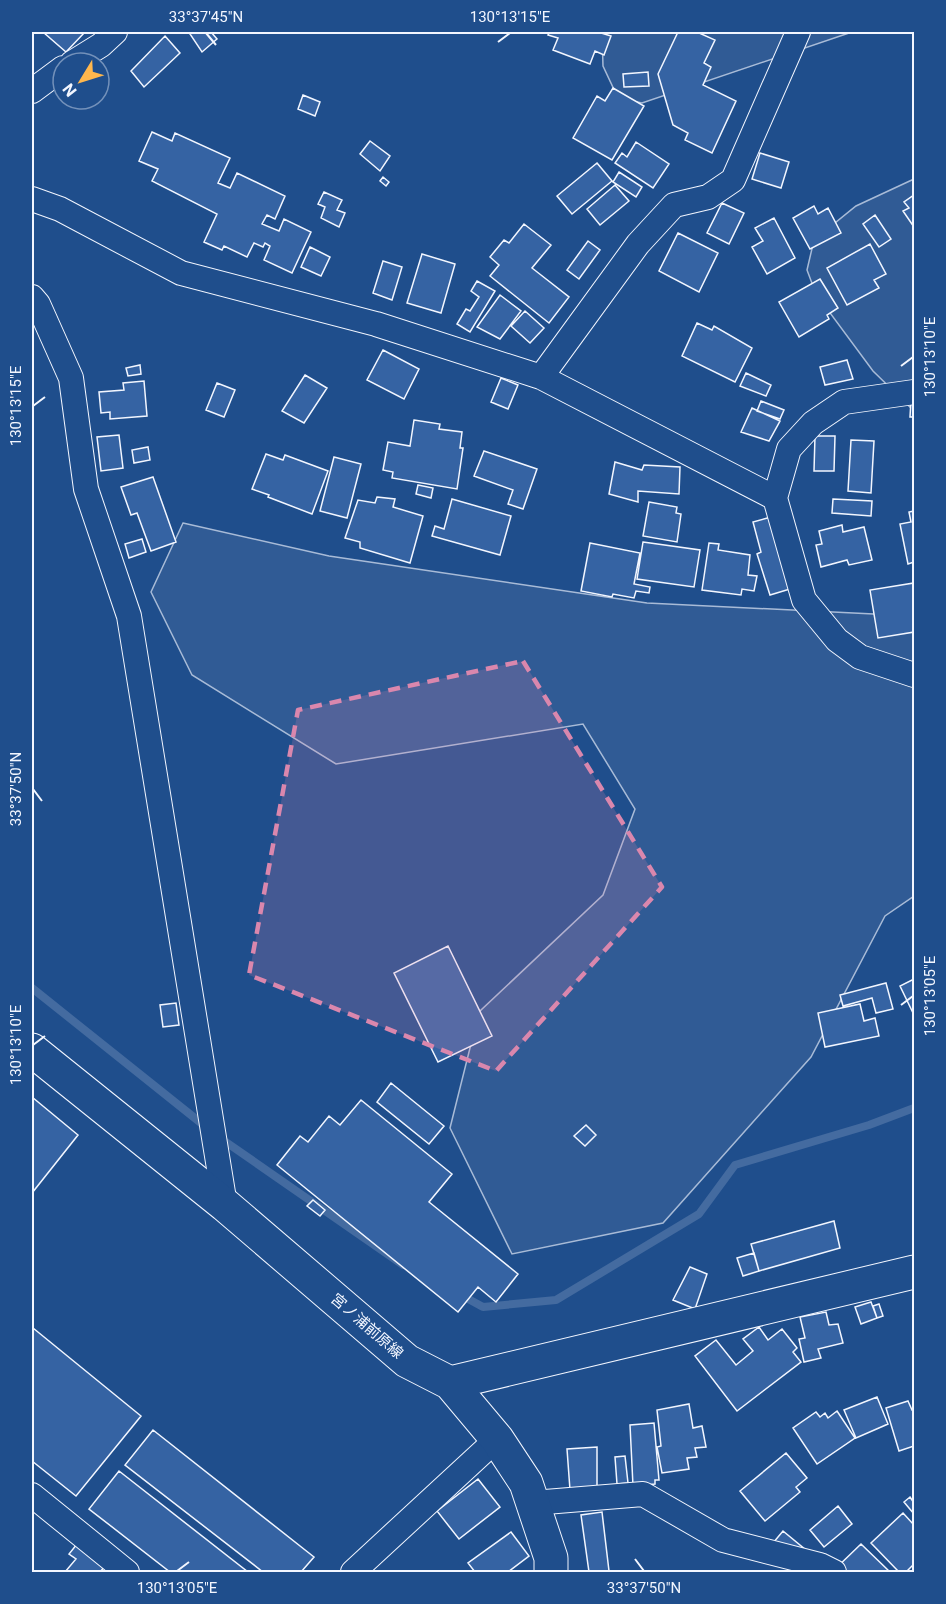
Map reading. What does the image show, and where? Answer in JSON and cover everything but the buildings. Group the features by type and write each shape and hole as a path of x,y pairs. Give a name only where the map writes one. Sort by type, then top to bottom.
{"main road":[{"name":"宮ノ浦前原線","path":"32,1050 225,1205 407,1361 450,1383"},
{"path":"551,1572 551,1558 526,1483 496,1439 450,1383 915,1272"}],"street":[{"path":"91,51 115,32"},
{"path":"541,377 638,244 674,206 708,197 733,180 798,32"},
{"path":"32,91 51,77"},
{"path":"32,199 60,209 181,273 376,324 541,377 775,498"},
{"path":"32,297 38,304 71,378 86,489 129,616 225,1205"},
{"path":"915,392 844,402 813,423 789,449 775,498 804,600 837,640 860,657 915,675"},
{"path":"353,1572 496,1439"},
{"path":"533,1503 643,1494 723,1540 820,1565 834,1572"},
{"path":"32,1495 128,1572"}],"highlighted area":[{"path":"523,661 662,887 496,1071 249,975 298,710"}],"shaded area":[{"path":"602,32 852,32 642,103 618,98 603,66"},
{"path":"914,179 914,411 873,371 816,294 807,270 814,240 856,206"},
{"path":"183,523 329,556 647,603 914,616 914,896 885,916 811,1057 663,1223 512,1254 450,1128 479,1012 603,895 635,809 583,724 336,764 192,675 151,592"}],"waterway":[{"path":"32,988 206,1127"},
{"path":"461,1295 483,1307 556,1300 699,1214 735,1165 869,1125 914,1108"},
{"path":"220,1138 403,1265"}]}
